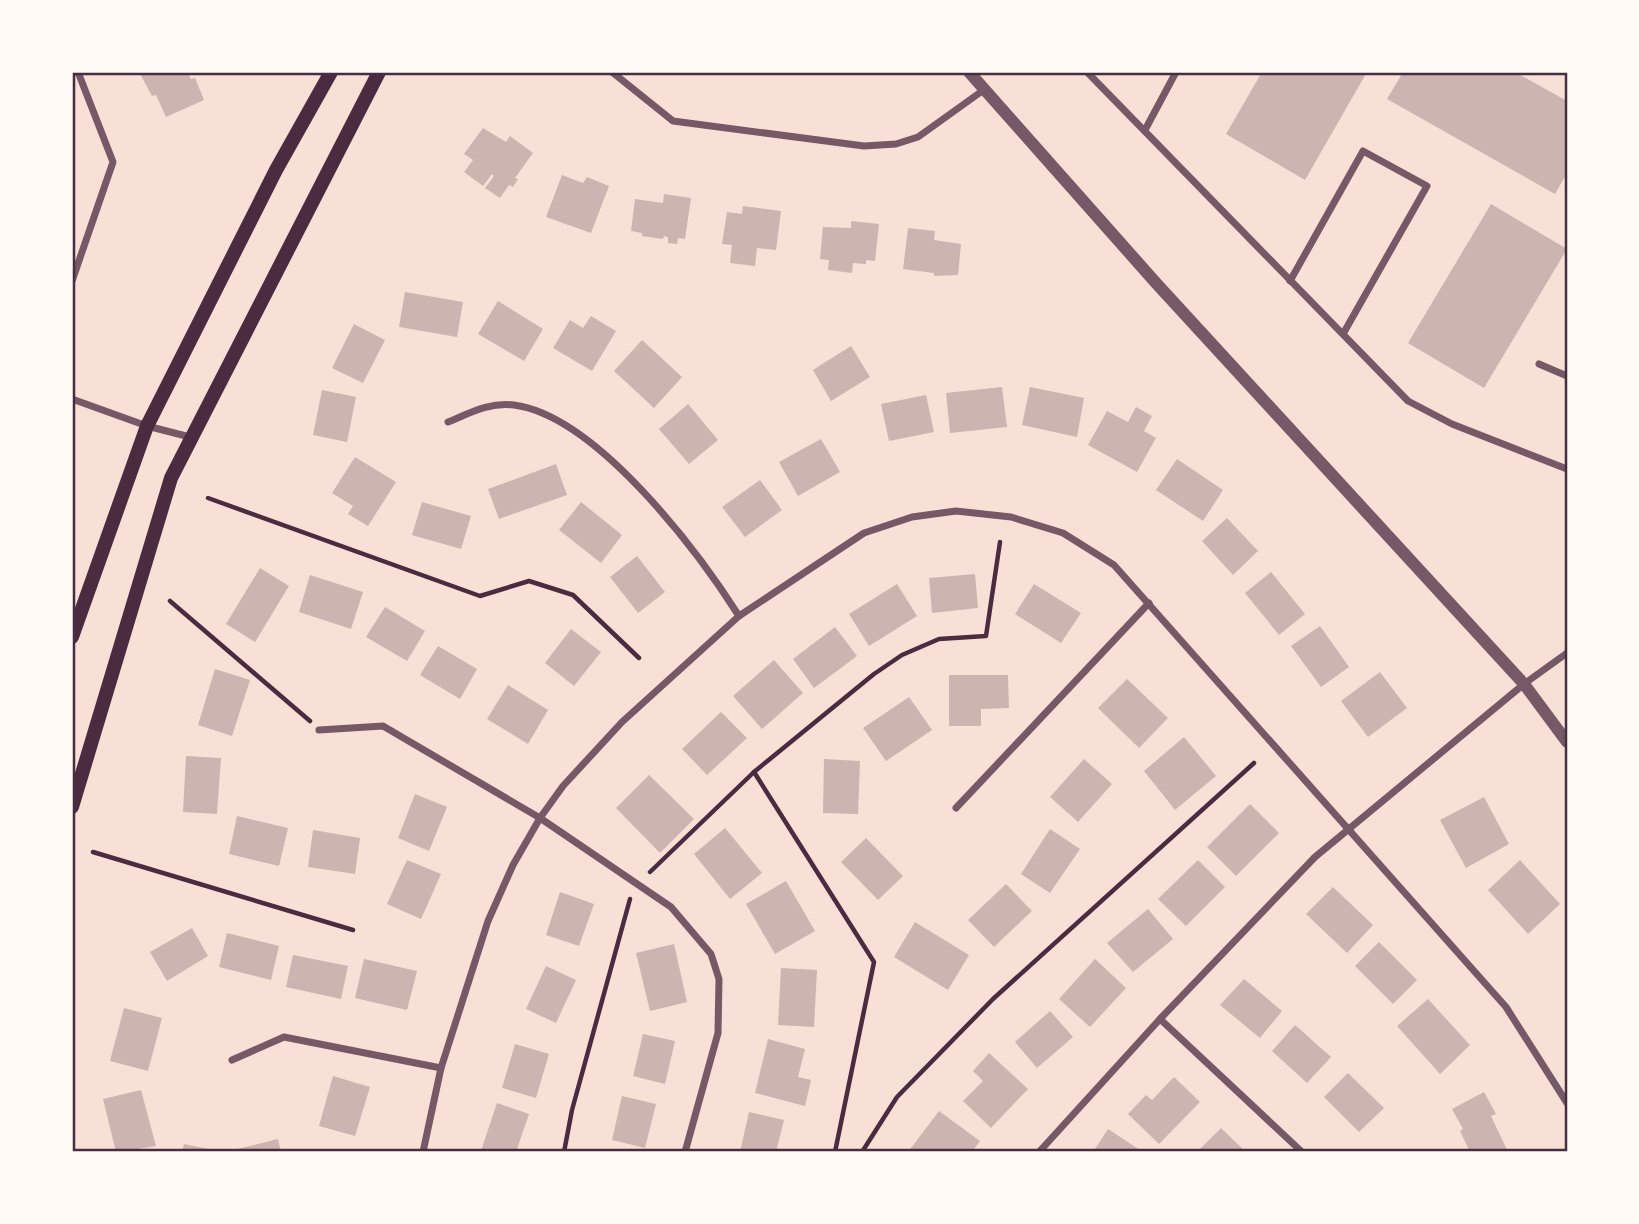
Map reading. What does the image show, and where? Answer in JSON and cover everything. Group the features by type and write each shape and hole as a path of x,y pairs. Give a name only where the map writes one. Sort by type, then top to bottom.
{"main road":[{"path":"72,637 147,426 276,170 331,72"},
{"path":"72,807 147,550 171,478 379,72"}],"street":[{"path":"72,281 113,162 78,72"},
{"path":"612,72 673,121 864,146 896,144 918,137 985,89"},
{"path":"969,72 1156,283 1524,684 1567,742"},
{"path":"1087,72 1408,401 1431,415 1567,468"},
{"path":"1145,130 1176,72"},
{"path":"1290,281 1363,151 1427,186 1343,334"},
{"path":"1539,364 1567,376"},
{"path":"72,399 147,426 190,437"},
{"path":"448,422 488,405 514,405 566,427 593,446 652,499 720,586 739,616"},
{"path":"423,1152 441,1068 488,921 513,865 540,818 563,786 622,722 739,616 864,533 912,517 956,512 1012,517 1063,533 1114,565 1506,1007 1567,1103"},
{"path":"956,808 1149,603"},
{"path":"1040,1152 1160,1019 1315,857 1524,684 1567,653"},
{"path":"319,730 383,726 540,818 671,907 711,954 719,979 718,1033 685,1152"},
{"path":"1160,1019 1302,1152"},
{"path":"232,1060 284,1037 441,1068"}],"path":[{"path":"208,498 480,596 529,581 573,595 639,658"},
{"path":"650,872 754,772 874,674 902,655 939,639 986,636 1000,542"},
{"path":"170,601 319,730"},
{"path":"862,1152 897,1097 993,999 1254,763"},
{"path":"754,772 874,962 835,1152"},
{"path":"93,852 353,930"},
{"path":"564,1152 572,1110 630,898"}],"building":[{"path":"139,72 188,72 191,79 195,78 204,100 166,117 156,95 152,96"},
{"path":"1262,72 1367,72 1305,180 1226,134"},
{"path":"1403,72 1515,72 1567,101 1567,173 1555,194 1387,99"},
{"path":"483,128 506,142 510,136 533,153 515,178 518,179 513,187 509,185 500,198 485,188 494,176 492,174 483,186 464,172 473,160 464,154"},
{"path":"562,175 583,183 587,177 609,186 591,233 546,217"},
{"path":"664,194 691,198 685,239 678,238 677,244 668,243 668,237 664,236 663,239 642,236 642,233 631,231 635,199 663,203"},
{"path":"1491,204 1567,249 1484,388 1408,343"},
{"path":"743,206 781,211 776,250 757,248 755,266 730,263 732,245 722,244 727,212 742,214"},
{"path":"851,221 879,224 875,261 866,260 866,264 853,263 852,273 828,270 829,260 820,259 823,227 851,228"},
{"path":"908,228 935,231 934,240 961,244 958,275 934,276 934,273 903,269"},
{"path":"405,292 463,302 457,337 399,327"},
{"path":"498,301 543,329 524,361 478,334"},
{"path":"591,316 616,331 592,371 553,348 570,320 583,328"},
{"path":"354,324 385,340 363,383 332,368"},
{"path":"642,340 682,377 654,408 614,371"},
{"path":"851,346 870,377 831,401 813,370"},
{"path":"1002,387 1007,427 950,433 946,393"},
{"path":"1030,387 1084,398 1077,437 1022,425"},
{"path":"322,390 356,397 347,442 313,435"},
{"path":"926,395 934,432 889,441 881,404"},
{"path":"688,404 718,440 689,464 659,429"},
{"path":"1136,407 1152,416 1144,431 1156,438 1137,472 1088,445 1107,411 1128,422"},
{"path":"821,439 840,472 798,496 779,462"},
{"path":"355,457 396,482 368,526 348,514 353,506 332,493"},
{"path":"1177,459 1223,490 1203,521 1156,490"},
{"path":"556,464 567,495 499,519 488,489"},
{"path":"760,480 782,510 745,537 722,507"},
{"path":"422,502 471,516 461,549 412,535"},
{"path":"581,502 622,535 601,563 559,530"},
{"path":"1227,518 1258,551 1233,575 1202,541"},
{"path":"637,556 665,592 638,613 610,577"},
{"path":"260,568 289,586 255,642 226,624"},
{"path":"1271,572 1305,614 1279,635 1245,593"},
{"path":"975,574 978,608 932,613 929,578"},
{"path":"310,575 363,592 351,629 299,612"},
{"path":"897,584 917,616 869,646 849,614"},
{"path":"1034,584 1081,613 1061,643 1015,614"},
{"path":"385,607 425,631 407,661 366,637"},
{"path":"1320,626 1349,667 1321,687 1291,646"},
{"path":"835,627 857,656 814,688 793,659"},
{"path":"571,629 601,652 574,686 545,663"},
{"path":"438,646 477,669 460,699 420,675"},
{"path":"774,660 803,693 762,729 733,696"},
{"path":"215,669 250,680 232,736 198,725"},
{"path":"1380,672 1407,708 1368,737 1341,701"},
{"path":"949,675 1008,675 1009,708 981,709 981,726 949,726"},
{"path":"1127,679 1168,718 1139,748 1098,708"},
{"path":"508,685 548,710 528,744 487,719"},
{"path":"909,697 932,730 886,761 863,728"},
{"path":"721,712 747,738 707,775 682,749"},
{"path":"1184,737 1216,776 1175,810 1144,771"},
{"path":"186,756 221,758 217,814 183,812"},
{"path":"824,759 860,761 858,814 823,813"},
{"path":"1084,759 1112,784 1078,822 1050,797"},
{"path":"649,775 694,819 660,853 616,808"},
{"path":"415,794 447,807 429,851 398,838"},
{"path":"1484,797 1509,844 1466,868 1440,820"},
{"path":"1250,804 1279,833 1236,876 1207,847"},
{"path":"237,816 288,828 279,866 229,854"},
{"path":"725,828 762,873 730,899 694,854"},
{"path":"1050,829 1080,849 1050,893 1021,874"},
{"path":"313,830 360,838 355,874 308,867"},
{"path":"866,838 903,876 878,900 841,862"},
{"path":"407,860 441,874 421,919 387,904"},
{"path":"1198,860 1225,887 1186,926 1158,899"},
{"path":"1520,860 1560,904 1528,934 1488,890"},
{"path":"786,881 815,931 775,954 746,904"},
{"path":"1006,884 1032,911 994,947 968,920"},
{"path":"1333,887 1373,925 1347,953 1306,914"},
{"path":"560,892 594,904 579,946 546,935"},
{"path":"1148,909 1173,939 1133,972 1107,943"},
{"path":"915,922 969,955 948,990 894,957"},
{"path":"192,928 208,956 167,981 150,952"},
{"path":"227,933 279,946 271,980 219,967"},
{"path":"1379,942 1417,980 1393,1004 1355,966"},
{"path":"674,944 687,1002 650,1011 636,953"},
{"path":"293,955 348,966 341,999 286,987"},
{"path":"364,959 417,971 407,1010 355,998"},
{"path":"1095,959 1126,988 1090,1027 1059,999"},
{"path":"546,966 576,980 556,1023 526,1009"},
{"path":"781,968 817,970 814,1027 778,1025"},
{"path":"1244,979 1282,1011 1260,1038 1220,1005"},
{"path":"1428,999 1470,1045 1440,1074 1397,1026"},
{"path":"124,1008 162,1018 148,1071 110,1061"},
{"path":"1050,1011 1073,1037 1037,1068 1015,1042"},
{"path":"1295,1025 1331,1057 1307,1083 1272,1051"},
{"path":"643,1034 675,1041 665,1084 633,1076"},
{"path":"768,1039 805,1049 798,1077 811,1080 805,1106 755,1093"},
{"path":"515,1044 549,1054 536,1098 502,1088"},
{"path":"989,1053 1028,1089 991,1128 963,1101 983,1081 973,1071"},
{"path":"1348,1073 1384,1108 1359,1132 1324,1097"},
{"path":"333,1076 370,1087 355,1136 319,1126"},
{"path":"1174,1077 1200,1102 1159,1144 1128,1114 1146,1095 1152,1100"},
{"path":"141,1090 156,1146 116,1152 103,1099"},
{"path":"1484,1092 1496,1114 1491,1116 1508,1152 1470,1152 1460,1131 1463,1129 1452,1109"},
{"path":"622,1096 656,1104 645,1148 612,1140"},
{"path":"497,1103 529,1114 516,1152 481,1151"},
{"path":"939,1111 980,1141 972,1152 908,1152"},
{"path":"749,1112 784,1120 776,1152 740,1152"},
{"path":"1221,1128 1246,1152 1197,1152"},
{"path":"1108,1129 1143,1152 1093,1152"},
{"path":"278,1139 281,1152 229,1152 229,1151"},
{"path":"184,1144 218,1151 218,1152 182,1152"}]}
